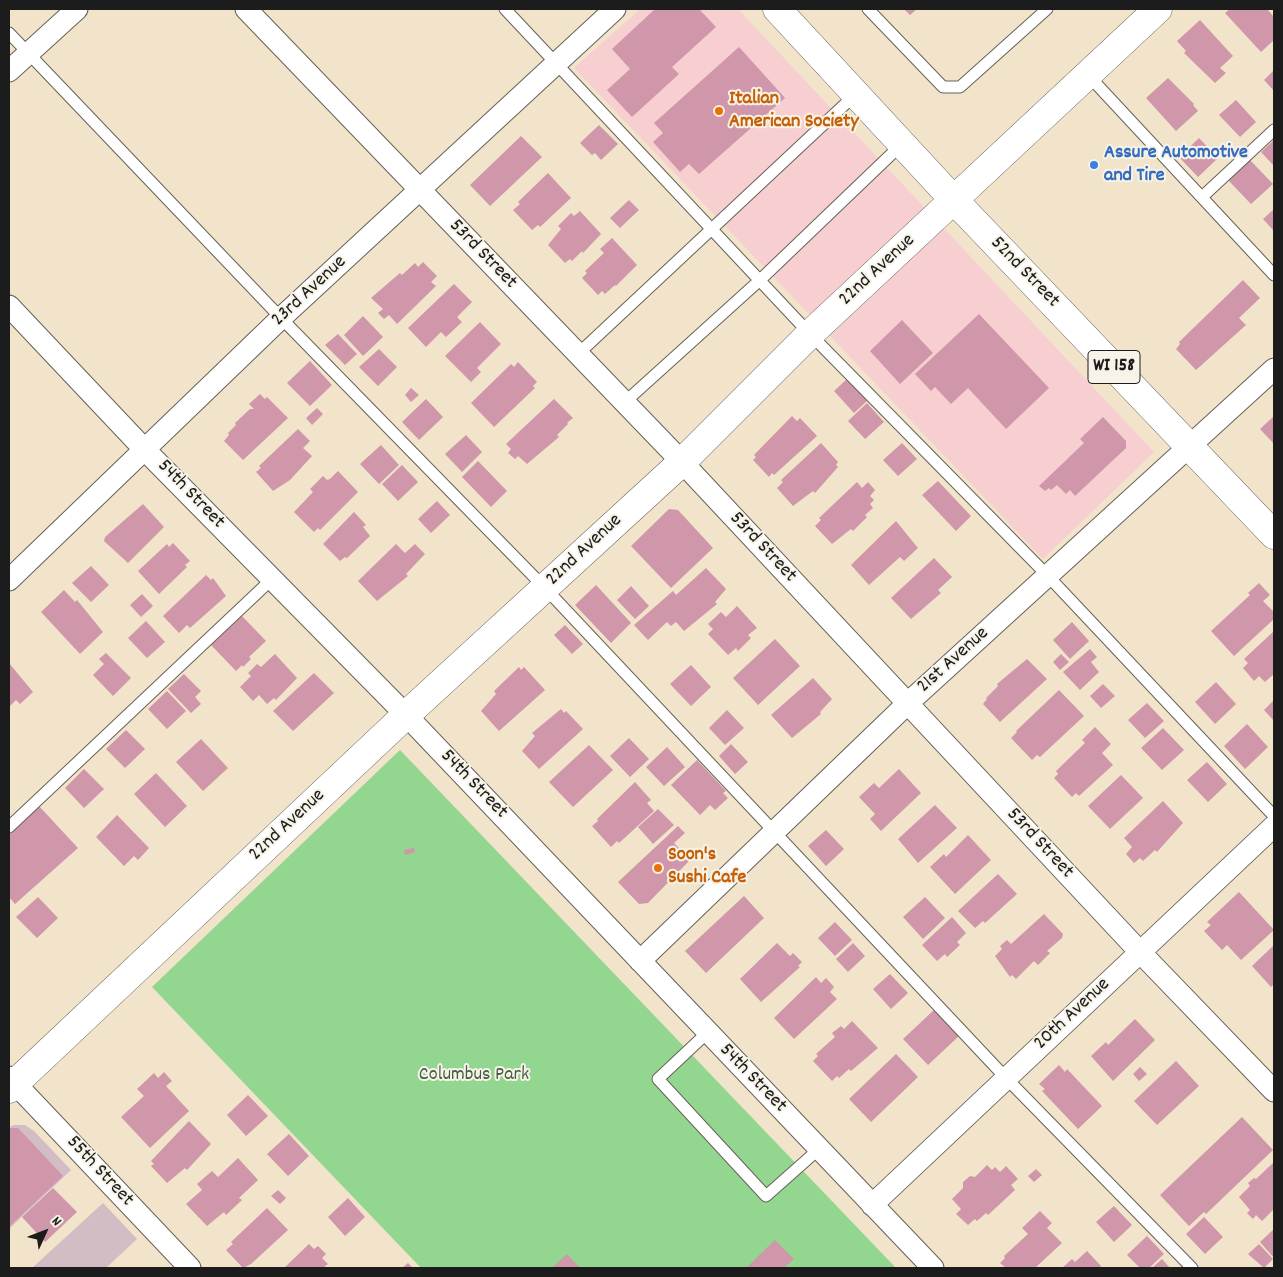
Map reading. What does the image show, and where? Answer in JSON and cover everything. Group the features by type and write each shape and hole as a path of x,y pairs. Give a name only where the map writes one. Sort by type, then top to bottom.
{"street":[{"path":"9,71 77,9"},
{"name":"53rd Street","path":"246,9 625,402 1140,952 1274,1091"},
{"name":"23rd Avenue","path":"9,580 281,318 558,64 615,9"},
{"name":"52nd Street","path":"777,9 953,199 1274,535"},
{"name":"22nd Avenue","path":"11,1083 406,715 682,462 810,334 1158,9"},
{"name":"54th Street","path":"11,312 406,715 933,1268"},
{"name":"21st Avenue","path":"640,961 908,703 1274,369"},
{"name":"20th Avenue","path":"872,1205 1274,826"},
{"name":"55th Street","path":"11,1083 190,1268"}],"lane":[{"path":"505,9 810,334 1048,576 1274,816"},
{"path":"868,9 943,86 960,87 1047,9"},
{"path":"9,34 281,318 545,588 1006,1078 1192,1268"},
{"path":"1088,74 1274,275"},
{"path":"578,354 713,230 856,94"},
{"path":"1202,197 1274,130"},
{"path":"625,402 760,280 902,144"},
{"path":"9,826 272,579"},
{"path":"708,1032 658,1079 766,1196 819,1149"}],"shaded area":[{"path":"640,9 738,9 1154,452 1043,559 574,68"},
{"path":"25,1125 34,1131 71,1170 9,1229 9,1127"},
{"path":"103,1203 137,1239 106,1268 32,1268"}],"green space":[{"name":"Columbus Park","path":"400,750 896,1268 421,1268 152,987"}],"building":[{"path":"655,9 699,9 716,27 672,67 679,74 632,117 607,90 630,69 612,49"},
{"path":"904,9 917,9 910,15"},
{"path":"1230,9 1267,9 1274,17 1274,40 1261,52 1225,13"},
{"path":"1200,20 1233,56 1220,68 1226,73 1215,83 1184,53 1186,51 1177,41"},
{"name":"Italian American Society","path":"739,47 785,98 699,174 689,164 680,172 653,142 663,133 654,123"},
{"path":"1274,70 1274,91 1264,80"},
{"path":"1168,78 1194,104 1198,111 1176,131 1146,98"},
{"path":"1236,100 1256,122 1240,137 1219,115"},
{"path":"599,125 618,144 601,160 595,153 592,155 580,143"},
{"path":"521,136 542,157 490,206 470,185"},
{"path":"1199,138 1218,158 1198,177 1179,157"},
{"path":"1274,140 1274,166 1261,152"},
{"path":"1250,160 1273,184 1251,204 1228,180"},
{"path":"548,173 571,198 540,227 538,225 532,230 513,210 520,204 518,202"},
{"path":"629,200 639,210 620,228 610,218"},
{"path":"1274,209 1274,231 1263,219"},
{"path":"580,211 601,234 583,253 582,251 572,261 570,259 565,263 548,245 561,229 558,226 571,213 574,216"},
{"path":"612,238 637,265 616,286 605,294 602,291 598,295 582,278 587,273 585,271 604,253 600,249"},
{"path":"423,262 437,276 431,282 436,286 397,324 389,315 384,319 378,313 383,309 371,298 400,273 402,275 415,263 418,267"},
{"path":"1243,280 1260,298 1239,318 1246,325 1196,370 1176,349 1180,344 1179,342"},
{"path":"454,284 472,302 457,317 462,322 446,337 441,332 426,347 408,328"},
{"path":"979,314 1049,388 1006,429 968,388 951,404 935,387 931,391 915,374"},
{"path":"363,316 383,337 363,356 344,335"},
{"path":"902,320 933,353 900,384 870,351"},
{"path":"480,322 501,344 477,368 481,372 471,382 445,356"},
{"path":"338,334 357,354 345,365 325,345"},
{"path":"379,349 397,367 378,386 359,367"},
{"path":"310,361 332,385 310,406 287,383"},
{"path":"518,362 537,382 533,386 535,388 494,427 471,403 511,364 514,367"},
{"path":"847,379 867,401 854,413 834,391"},
{"path":"411,388 419,395 411,402 405,395"},
{"path":"260,394 265,399 267,397 288,418 243,460 224,441 229,435 228,433 236,425 235,423 250,409 254,409 249,404"},
{"path":"426,399 443,417 419,440 402,422"},
{"path":"554,399 573,418 557,435 559,437 527,464 518,456 515,459 508,453 511,449 506,444"},
{"path":"867,403 884,422 865,439 848,421"},
{"path":"317,408 323,414 312,425 306,418"},
{"path":"792,416 797,421 800,418 817,436 774,475 772,473 769,477 753,460 756,457 754,455"},
{"path":"1274,416 1274,444 1260,429"},
{"path":"1103,417 1126,441 1126,448 1075,496 1070,490 1066,494 1057,485 1051,490 1049,488 1045,491 1039,486 1084,443 1080,439"},
{"path":"298,429 310,441 303,448 312,456 290,480 273,491 256,472 261,468 259,466"},
{"path":"466,435 482,452 462,472 445,454"},
{"path":"821,443 838,462 836,465 838,467 815,493 813,491 793,506 777,488 783,482 781,480"},
{"path":"902,443 917,459 898,476 883,460"},
{"path":"381,445 399,465 379,484 360,464"},
{"path":"478,461 507,491 491,507 462,477"},
{"path":"402,465 418,482 398,501 382,484"},
{"path":"338,471 358,492 320,530 318,528 314,532 294,512 313,492 310,489 323,476 327,480 330,479"},
{"path":"938,481 971,516 956,531 922,495"},
{"path":"857,482 862,488 868,482 875,490 870,496 874,500 870,504 873,508 853,531 851,529 832,544 815,526 821,520 819,518"},
{"path":"437,501 450,515 431,533 418,519"},
{"path":"143,504 164,527 128,563 104,541 105,537"},
{"path":"669,509 678,510 713,548 671,588 631,546"},
{"path":"354,512 366,525 363,527 370,536 347,558 345,557 340,561 323,544"},
{"path":"896,521 918,548 904,561 900,557 869,585 851,565"},
{"path":"173,543 190,561 185,565 187,567 159,594 138,571 167,544 169,547"},
{"path":"396,544 405,553 415,544 425,554 406,574 408,576 377,601 358,581"},
{"path":"934,558 952,577 938,590 941,593 911,619 891,598"},
{"path":"91,566 109,585 91,602 72,583"},
{"path":"706,568 726,589 715,602 717,604 684,631 676,622 671,626 667,622 648,640 634,625 673,591 676,595"},
{"path":"206,575 211,580 213,578 226,596 190,628 187,625 179,633 163,616"},
{"path":"1259,583 1270,595 1263,601 1274,612 1274,619 1234,656 1211,631 1250,595 1248,593"},
{"path":"596,585 631,623 611,643 575,605"},
{"path":"631,586 649,606 635,619 617,600"},
{"path":"64,590 75,602 77,600 103,632 80,654 41,612"},
{"path":"142,594 153,606 141,617 130,605"},
{"path":"737,606 757,628 748,635 751,638 738,651 736,648 728,655 708,634 713,629 708,624 721,612 726,617"},
{"path":"242,616 266,641 249,657 251,659 243,667 242,665 236,671 211,645"},
{"path":"146,621 165,642 147,658 128,638"},
{"path":"1072,622 1089,641 1070,659 1053,640"},
{"path":"565,625 583,644 572,654 554,635"},
{"path":"1274,631 1274,674 1265,682 1259,676 1254,681 1243,668 1248,663 1244,659"},
{"path":"775,639 800,666 758,705 733,678"},
{"path":"1090,649 1097,657 1091,662 1099,672 1080,690 1063,672"},
{"path":"106,653 131,678 113,696 93,675 104,664 99,659"},
{"path":"275,654 297,678 276,700 274,698 267,704 259,695 253,701 240,687 251,676 248,673 257,664 261,667"},
{"path":"1061,654 1069,662 1060,670 1053,662"},
{"path":"1027,659 1047,679 1000,722 983,704 986,698 998,686 997,684"},
{"path":"9,663 33,692 20,704 16,700 9,707"},
{"path":"691,665 711,687 691,706 670,684"},
{"path":"519,667 521,670 524,667 545,690 499,731 481,711 496,694 494,691"},
{"path":"314,673 334,693 293,731 273,711"},
{"path":"184,674 201,691 195,697 201,704 191,713 168,689"},
{"path":"813,678 832,699 820,712 821,714 792,738 771,715"},
{"path":"1216,682 1236,704 1215,724 1195,702"},
{"path":"1103,684 1115,696 1101,708 1090,696"},
{"path":"1059,690 1084,716 1040,757 1037,755 1032,760 1011,738"},
{"path":"167,691 186,711 167,729 148,709"},
{"path":"1274,700 1274,721 1264,710"},
{"path":"1147,703 1164,721 1145,738 1128,720"},
{"path":"561,709 564,713 566,711 583,729 539,769 522,751 535,736 532,733"},
{"path":"727,710 744,728 725,745 709,728"},
{"path":"1247,724 1268,747 1245,769 1224,746"},
{"path":"1095,727 1111,744 1102,753 1113,765 1079,796 1076,793 1072,797 1054,778 1058,774 1056,771 1085,743 1082,740"},
{"path":"1163,728 1184,750 1162,770 1141,748"},
{"path":"126,730 145,749 125,768 106,749"},
{"path":"629,738 649,759 630,777 610,756"},
{"path":"201,739 228,768 203,791 176,762"},
{"path":"731,744 748,762 735,774 719,756"},
{"path":"589,745 613,770 573,807 549,782"},
{"path":"667,747 685,767 664,786 646,767"},
{"path":"697,760 726,791 723,793 728,798 715,810 710,805 700,815 671,785"},
{"path":"1207,762 1227,784 1208,802 1187,780"},
{"path":"84,769 104,789 84,808 65,788"},
{"path":"899,769 921,793 881,831 870,819 875,814 859,797 874,783 879,788"},
{"path":"156,773 187,806 165,827 134,794"},
{"path":"1121,775 1143,798 1110,829 1088,806"},
{"path":"635,782 651,800 647,803 654,811 619,843 617,841 611,847 592,826"},
{"path":"1163,801 1183,823 1157,852 1155,850 1143,861 1140,858 1134,863 1126,854 1132,847 1124,838"},
{"path":"38,805 78,848 15,904 9,897 9,833"},
{"path":"935,805 957,828 918,863 898,839"},
{"path":"658,809 674,825 653,844 638,827"},
{"path":"117,815 149,848 138,860 134,856 124,866 96,837"},
{"name":"Soon's Sushi Cafe","path":"678,826 685,833 674,843 690,860 648,903 639,904 618,882"},
{"path":"826,830 844,849 826,866 808,846"},
{"path":"968,835 991,860 955,894 930,867 944,854 946,857"},
{"path":"414,848 415,852 405,855 404,850"},
{"path":"998,874 1017,894 985,923 983,921 975,928 958,911"},
{"path":"1239,892 1274,930 1241,960 1227,945 1222,950 1204,931 1211,925 1207,922"},
{"path":"744,896 764,918 706,973 685,951"},
{"path":"38,897 58,918 37,938 16,917"},
{"path":"925,897 945,918 923,939 903,917"},
{"path":"1044,914 1063,934 1062,938 1047,951 1050,953 1038,965 1034,961 1016,979 1012,975 1010,977 995,956 1002,949 1000,946 1007,940 1011,944"},
{"path":"952,917 966,933 957,942 960,945 947,957 945,954 937,961 922,945"},
{"path":"835,922 852,940 835,956 818,938"},
{"path":"777,943 790,956 793,953 802,962 798,966 800,967 761,1002 740,979"},
{"path":"853,943 865,956 848,972 836,959"},
{"path":"1274,945 1274,984 1271,987 1252,966"},
{"path":"890,974 908,993 891,1009 873,989"},
{"path":"816,977 821,983 826,978 834,987 830,992 837,999 794,1039 774,1018"},
{"path":"935,1009 959,1036 928,1065 903,1039"},
{"path":"1135,1019 1155,1040 1113,1081 1091,1056 1106,1042 1108,1045"},
{"path":"852,1021 878,1048 851,1071 849,1069 839,1078 837,1076 832,1081 813,1061 818,1056 816,1054 835,1037 832,1033 841,1026 844,1029"},
{"path":"896,1054 918,1077 871,1122 849,1099"},
{"path":"1176,1061 1199,1086 1157,1125 1134,1101"},
{"path":"1059,1065 1065,1072 1067,1069 1102,1106 1078,1129 1042,1091 1045,1089 1039,1084"},
{"path":"1140,1067 1147,1074 1139,1081 1133,1074"},
{"path":"164,1072 172,1081 166,1086 189,1111 150,1148 121,1117 144,1096 137,1089 154,1073 158,1078"},
{"path":"248,1095 268,1116 246,1136 227,1115"},
{"path":"1242,1117 1273,1150 1206,1214 1204,1212 1189,1226 1160,1195"},
{"path":"189,1121 211,1144 187,1170 185,1168 167,1183 151,1166 154,1164 151,1161"},
{"path":"11,1128 18,1128 63,1176 9,1227 9,1130"},
{"path":"289,1134 309,1156 288,1176 267,1154"},
{"path":"238,1158 258,1180 239,1198 242,1200 226,1215 224,1212 207,1226 186,1204 202,1190 197,1184 212,1171 218,1177"},
{"path":"1274,1162 1274,1209 1262,1221 1256,1215 1253,1219 1247,1213 1250,1210 1239,1197 1250,1186 1248,1183 1254,1178 1256,1179"},
{"path":"987,1165 992,1170 995,1167 1000,1172 1006,1166 1018,1179 1011,1185 1015,1190 988,1215 986,1213 977,1221 975,1219 968,1225 956,1214 961,1209 952,1199 963,1188 963,1182 970,1176 975,1177"},
{"path":"1036,1169 1042,1175 1034,1182 1028,1176"},
{"path":"53,1188 77,1212 45,1242 22,1217"},
{"path":"278,1190 286,1198 280,1204 271,1196"},
{"path":"348,1198 365,1217 345,1236 328,1217"},
{"path":"1114,1206 1132,1225 1114,1242 1096,1222"},
{"path":"267,1208 288,1230 251,1264 243,1268 226,1250 233,1244 231,1242"},
{"path":"1040,1211 1052,1223 1047,1228 1062,1243 1035,1268 1006,1268 1000,1263 1005,1258 1004,1256 1028,1234 1022,1228"},
{"path":"1204,1217 1223,1237 1205,1254 1186,1234"},
{"path":"1274,1229 1274,1258 1260,1242"},
{"path":"1147,1236 1164,1254 1149,1268 1140,1268 1127,1255"},
{"path":"775,1240 794,1259 784,1268 746,1268"},
{"path":"309,1244 314,1249 318,1246 326,1254 322,1258 328,1264 323,1268 284,1268"},
{"path":"1259,1244 1273,1259 1264,1268 1248,1254"},
{"path":"1087,1251 1101,1266 1099,1268 1062,1268 1072,1259 1075,1262"},
{"path":"567,1254 580,1268 552,1268"},
{"path":"1162,1259 1170,1268 1152,1268"},
{"path":"408,1263 413,1268 402,1268"}],"place":[{"name":"Italian American Society","path":"719,111"},
{"name":"Assure Automotive and Tire","path":"1094,165"},
{"name":"Soon's Sushi Cafe","path":"658,868"}]}
